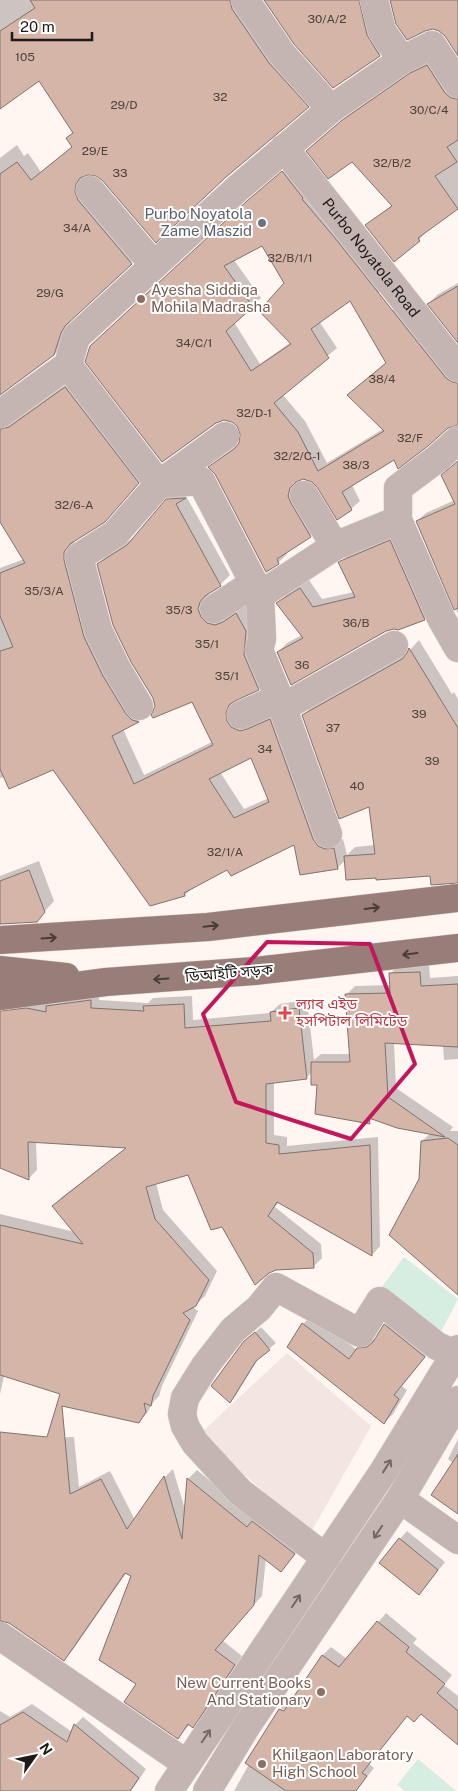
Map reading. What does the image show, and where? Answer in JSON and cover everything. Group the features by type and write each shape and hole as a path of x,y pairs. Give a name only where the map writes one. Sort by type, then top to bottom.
{"main road":[{"path":"0,940 208,927 458,898"},
{"name":"ডিআইটি সড়ক","path":"1,979 106,982 254,971 458,948"}],"street":[{"path":"245,0 282,54 330,108"},
{"path":"374,0 382,31 402,60"},
{"path":"0,414 68,365 76,337 330,108 402,60 432,45 458,84"},
{"name":"Purbo Noyatola Road","path":"284,148 458,368"},
{"path":"90,190 154,265"},
{"path":"68,365 159,484"},
{"path":"139,706 117,669 98,630 79,557 115,534 159,484 225,436"},
{"path":"458,440 438,458 398,488 398,520 441,618 458,648"},
{"path":"159,484 202,481 257,589 262,640 259,650 281,703 328,834"},
{"path":"304,495 335,546"},
{"path":"214,609 257,589 335,546 398,520"},
{"path":"241,715 281,703 394,645"},
{"path":"169,1791 326,1558 383,1472 457,1351 437,1346 380,1300 360,1333 276,1287 259,1308 233,1330 205,1366 185,1398 182,1414 185,1426 195,1443 240,1492 326,1558"},
{"path":"207,1791 246,1727 400,1498 458,1400"},
{"path":"400,1498 458,1540"},
{"path":"0,1636 187,1764"}],"highlighted area":[{"path":"267,942 370,944 415,1064 351,1139 236,1102 203,1014"}],"shaded area":[{"path":"287,1353 371,1426 310,1534 200,1434"}],"green space":[{"path":"404,1257 458,1299 436,1341 379,1291"},
{"path":"418,1759 456,1791 405,1791 397,1785"}],"building":[{"path":"30,0 230,0 232,9 269,63 309,107 226,177 156,243 102,180 96,176 88,175 80,178 76,184 75,192 78,200 132,264 65,326 54,355 0,395 0,174 17,162 31,180 72,147 66,138 73,133 39,81 0,109 0,31 35,8"},
{"path":"264,0 359,0 367,35 380,56 333,88 294,44"},
{"path":"390,0 458,0 458,56 445,36 433,29 407,40 396,24"},
{"path":"427,65 445,93 451,98 458,99 458,140 447,147 457,162 435,176 458,209 418,238 420,241 394,262 365,225 392,206 352,162 328,179 306,151 341,121 410,73"},
{"path":"282,171 302,199 446,378 458,383 458,425 448,428 398,469 394,460 342,492 352,510 337,520 312,482 303,479 296,482 290,488 288,496 311,537 277,559 279,564 266,572 215,474 208,467 234,449 239,443 240,434 237,426 232,422 224,420 216,423 162,462 85,362 90,346","holes":["262,246 284,283 259,311 291,344 251,371 226,331 253,307 224,266","350,301 386,363 347,395 384,431 318,471 298,432 274,403 329,358 311,329"]},
{"path":"458,286 458,343 427,304"},
{"path":"65,387 139,483 105,522 70,544 64,552 64,560 84,637 103,676 126,714 132,720 139,722 112,736 134,784 213,745 192,702 153,718 151,715 155,706 153,698 131,662 113,625 97,564 127,545 166,499 186,498 176,504 221,586 205,596 200,602 198,609 201,617 207,623 215,625 236,613 246,631 244,655 259,690 229,705 226,713 227,721 231,727 240,731 270,719 313,839 318,846 325,849 334,848 338,869 300,875 294,845 231,876 227,870 184,893 185,896 150,906 53,770 9,789 0,769 0,651 13,647 0,616 0,573 25,563 0,522 0,429 9,427","holes":["251,758 269,802 234,818 209,779"]},
{"path":"458,461 458,608 454,610 416,521 455,504 441,475"},
{"path":"390,540 425,620 398,630 386,631 291,685 277,652 303,638 276,603 300,588 313,607 355,597 338,562"},
{"path":"409,648 458,728 458,883 431,885 430,876 346,880 344,856 375,854 369,807 339,819 302,715 402,659"},
{"path":"29,870 45,912 37,922 0,924 0,881"},
{"path":"420,972 421,986 458,984 458,1047 385,1043 388,1097 445,1137 397,1128 369,1118 370,1124 315,1114 317,1085 311,1085 311,1062 350,1062 345,994 390,993 389,973"},
{"path":"91,1000 91,1008 144,1011 143,1006 184,1004 185,1028 271,1021 270,1012 299,1008 307,1079 266,1084 266,1143 279,1145 279,1154 370,1145 372,1256 277,1202 268,1216 313,1253 314,1268 276,1270 269,1273 255,1285 222,1227 211,1230 188,1175 146,1187 155,1219 209,1280 196,1306 183,1313 190,1320 153,1396 151,1406 144,1403 146,1412 139,1423 62,1406 70,1494 101,1479 127,1529 164,1476 182,1539 187,1478 247,1527 252,1521 295,1554 281,1572 259,1555 254,1605 215,1650 235,1665 193,1728 188,1724 178,1739 124,1702 136,1684 99,1660 131,1576 125,1573 64,1661 9,1623 0,1621 0,1432 47,1437 60,1394 0,1375 0,1225 83,1244 52,1206 126,1148 28,1142 29,1180 0,1168 0,1011 26,1008 46,1012 46,1006"},
{"path":"448,1138 458,1145 458,1295 389,1235 419,1179 421,1141"},
{"path":"302,1323 349,1359 357,1348 367,1347 373,1342 384,1324 425,1357 394,1395 399,1399 384,1424 287,1347"},
{"path":"255,1332 270,1350 256,1361 230,1403 211,1386 244,1341"},
{"path":"458,1454 458,1514 431,1495"},
{"path":"399,1538 438,1570 419,1595 379,1563"},
{"path":"377,1621 409,1647 406,1652 445,1684 437,1693 458,1711 458,1745 421,1714 414,1722 407,1716 362,1773 367,1776 356,1791 286,1791 245,1763 279,1709 284,1711 322,1655 339,1667"},
{"path":"23,1712 67,1742 74,1724 139,1778 130,1791 0,1791 0,1725"}],"place":[{"name":"Purbo Noyatola Zame Maszid","path":"262,223"},
{"name":"Ayesha Siddiqa Mohila Madrasha","path":"141,299"},
{"name":"ল্যাব এইড হসপিটাল লিমিটেড","path":"285,1013"},
{"name":"New Current Books And Stationary","path":"321,1692"},
{"name":"Khilgaon Laboratory High School","path":"262,1764"}]}
